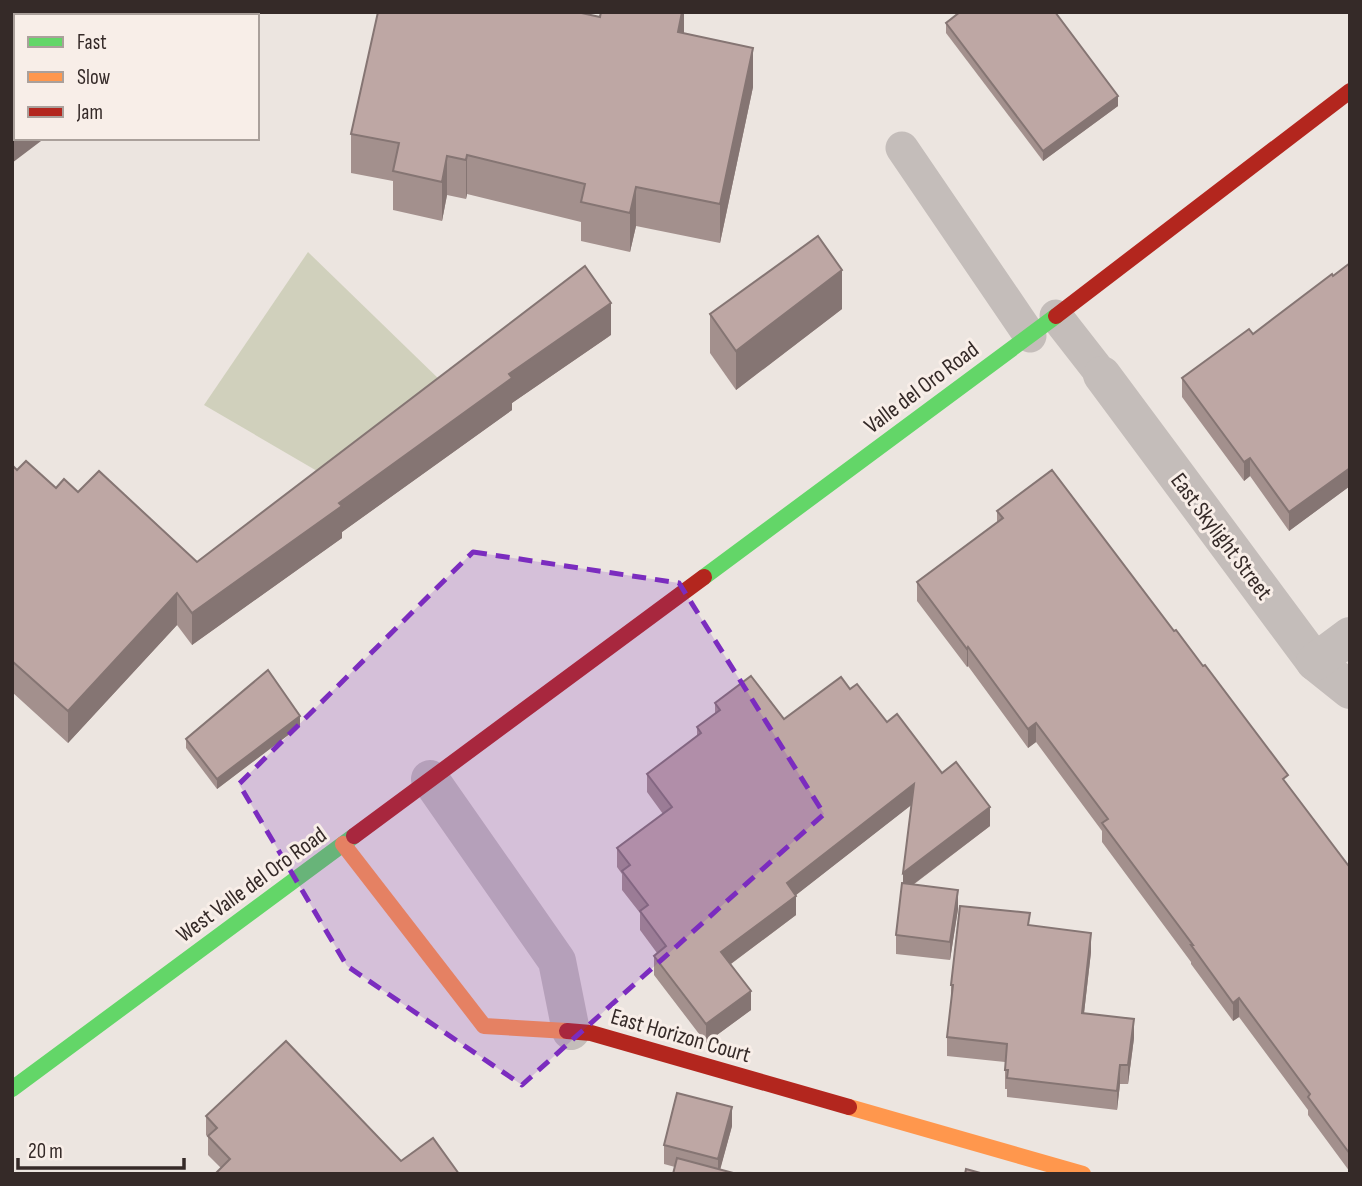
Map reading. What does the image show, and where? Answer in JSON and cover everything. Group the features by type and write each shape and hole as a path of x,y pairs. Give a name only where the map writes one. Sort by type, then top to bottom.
{"street":[{"name":"Valle del Oro Road","path":"516,716 1056,316 1350,91"},
{"name":"East Skylight Street","path":"1102,375 1315,663 1350,690"},
{"path":"1315,663 1350,636"},
{"name":"West Valle del Oro Road","path":"12,1089 516,716"},
{"path":"430,779 557,961 571,1031"},
{"name":"East Horizon Court","path":"343,844 484,1026 591,1033 1083,1174"}],"lane":[{"path":"902,148 1030,335"},
{"path":"1056,316 1102,375"}],"highlighted area":[{"path":"473,552 679,583 824,814 522,1085 347,966 239,784"}],"green space":[{"path":"308,252 443,383 317,471 204,405"}],"building":[{"path":"41,12 175,14 42,14"},
{"path":"378,12 577,12 600,17 601,12 682,12 678,32 753,48 720,204 636,187 630,213 581,202 585,184 467,155 466,160 447,156 442,182 393,171 399,143 351,134"},
{"path":"960,12 1055,12 1118,96 1043,151 946,23"},
{"path":"12,54 14,122 12,124"},
{"path":"818,236 842,270 736,351 710,314"},
{"path":"1350,263 1350,468 1289,512 1250,458 1244,462 1182,378 1249,329 1253,334"},
{"path":"585,266 611,303 509,374 512,378 339,503 342,506 192,613 177,593 68,711 12,661 12,465 17,470 26,461 56,488 64,479 78,492 99,471 197,562"},
{"path":"1052,470 1174,631 1176,630 1203,666 1205,665 1288,775 1283,779 1348,865 1350,864 1350,1154 1308,1097 1310,1094 1239,998 1233,1003 1102,823 1108,819 1036,723 1028,729 917,582 1003,518 997,511"},
{"path":"268,670 300,716 217,779 186,739"},
{"path":"751,676 784,719 841,677 850,689 857,684 887,722 897,714 942,773 956,762 990,807 903,873 914,784 787,883 796,896 721,952 751,991 706,1024 654,956 666,946 640,911 648,905 622,871 630,865 617,848 672,807 647,774 701,733 697,727 720,710 715,703"},
{"path":"902,883 958,890 950,942 896,935"},
{"path":"960,906 1030,913 1028,925 1091,933 1082,1013 1134,1019 1128,1065 1120,1065 1117,1091 1007,1078 1007,1044 947,1037"},
{"path":"286,1041 401,1161 433,1138 459,1174 215,1174 230,1159 208,1136 217,1128 206,1116"},
{"path":"677,1093 732,1107 718,1159 664,1145"},
{"path":"677,1158 737,1174 673,1174"},
{"path":"966,1169 984,1174 965,1174"}],"traffic: fast":[{"path":"704,577 1056,316"},
{"path":"12,1089 354,836"}],"traffic: slow":[{"path":"343,844 484,1026 567,1031"},
{"path":"849,1107 1083,1174"}],"traffic: jam":[{"path":"1056,316 1350,91"},
{"path":"354,836 704,577"},
{"path":"567,1031 591,1033 849,1107"}]}
